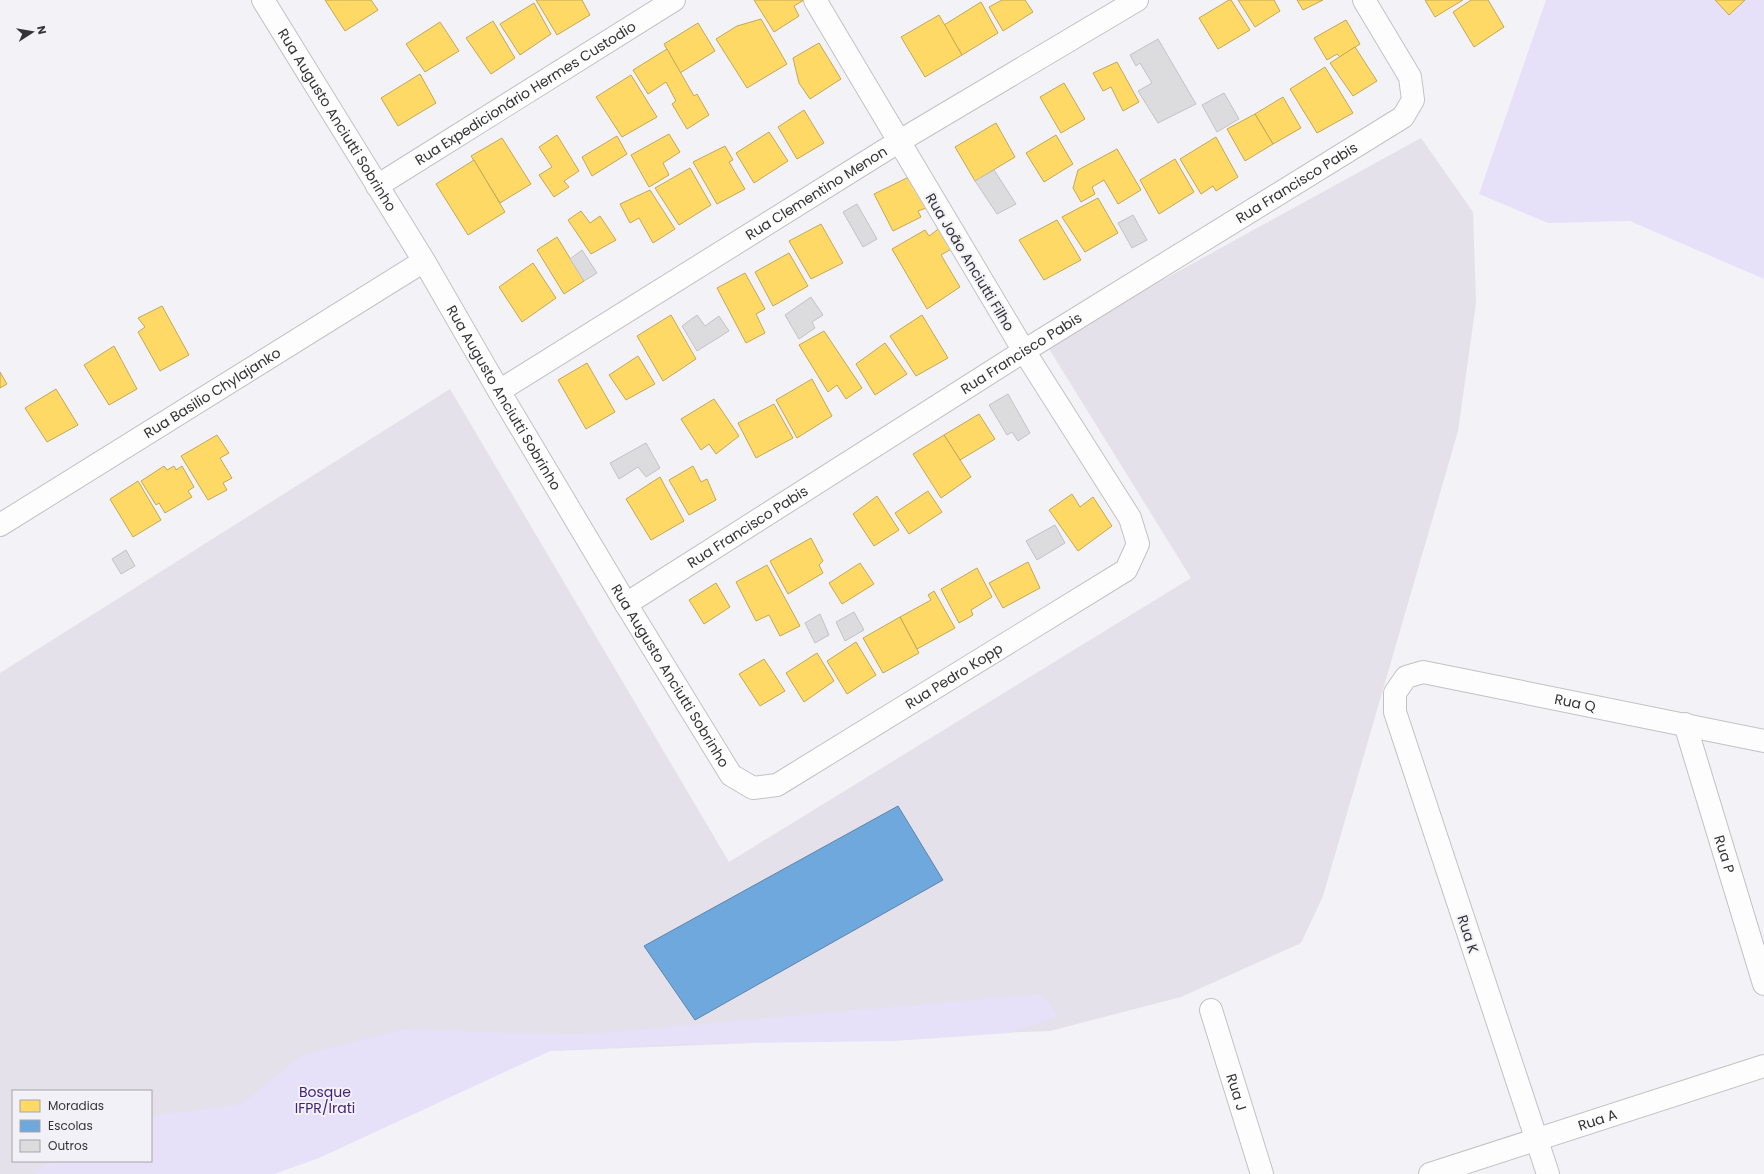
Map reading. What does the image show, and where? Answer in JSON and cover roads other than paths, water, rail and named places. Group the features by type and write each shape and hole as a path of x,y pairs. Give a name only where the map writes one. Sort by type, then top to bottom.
{"street":[{"name":"Rua Augusto Anciutti Sobrinho","path":"263,0 424,261 499,392 626,604 732,775 754,788"},
{"name":"Rua Expedicionário Hermes Custodio","path":"377,186 674,0"},
{"name":"Rua João Anciutti Filho","path":"815,0 898,142 1024,351 1130,518 1138,544"},
{"name":"Rua Clementino Menon","path":"499,392 898,142 1137,0"},
{"name":"Rua Francisco Pabis","path":"626,604 1024,351 1403,117 1413,100 1410,77 1364,0"},
{"name":"Rua Basilio Chylajanko","path":"0,525 424,261"},
{"name":"Rua Pedro Kopp","path":"754,788 776,785 1126,570 1138,544"},
{"name":"Rua Q","path":"1395,693 1406,677 1424,672 1764,741"},
{"name":"Rua K","path":"1395,693 1395,712 1548,1174"},
{"name":"Rua P","path":"1685,724 1764,984"},
{"name":"Rua J","path":"1211,1010 1262,1174"},
{"name":"Rua A","path":"1430,1174 1764,1066"}],"park label":[{"name":"Bosque IFPR/Irati","path":"325,1100"}]}
